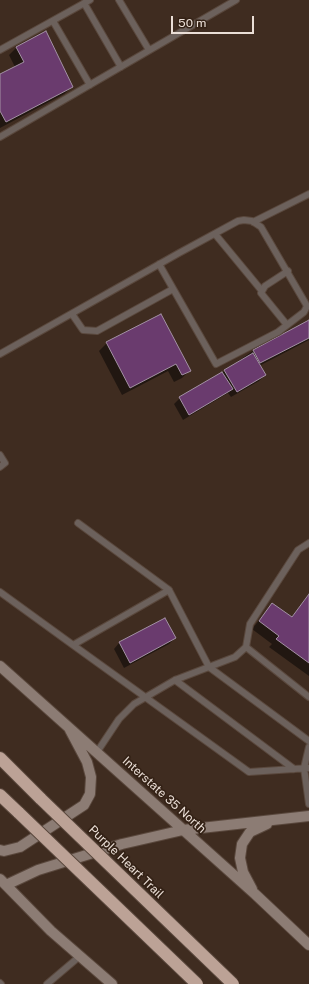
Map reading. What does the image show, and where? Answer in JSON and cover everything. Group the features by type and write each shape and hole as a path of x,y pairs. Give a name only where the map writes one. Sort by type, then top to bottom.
{"highway":[{"name":"Purple Heart Trail","path":"0,758 233,984"},
{"path":"0,795 197,984"}],"main road":[{"name":"Interstate 35 North","path":"0,666 66,723 309,945"},
{"path":"0,850 4,851 20,847 84,805 90,794 91,777 86,762 66,723"},
{"path":"112,984 51,931 3,882 99,851 183,830 309,816"},
{"path":"254,894 244,872 240,858 242,844 250,832 274,820"}],"lane":[{"path":"119,0 149,50"},
{"path":"0,137 236,0"},
{"path":"0,50 87,2 121,67"},
{"path":"53,20 90,85"},
{"path":"253,222 309,194"},
{"path":"0,354 159,264 238,221 253,222 261,227 308,305 304,312 278,332 216,364 159,264"},
{"path":"215,234 262,290 263,296 286,325"},
{"path":"262,290 265,286 288,271"},
{"path":"72,314 83,330 97,331 173,288"},
{"path":"0,455 5,462 0,467"},
{"path":"78,523 169,590 209,667 309,741"},
{"path":"97,752 119,719 134,704 174,680 235,657 246,647 250,624 298,550 309,543"},
{"path":"74,645 169,590"},
{"path":"0,592 250,772 307,768"},
{"path":"246,647 309,697"},
{"path":"174,680 294,769"},
{"path":"309,747 307,768 309,804"},
{"path":"46,984 80,956"}],"building":[{"path":"46,31 73,87 6,122 0,111 0,74 24,62 16,47"},
{"path":"161,314 191,371 182,375 176,364 130,388 106,342"},
{"path":"309,320 309,338 260,363 253,350"},
{"path":"253,353 266,375 237,392 224,370"},
{"path":"222,372 233,389 189,415 179,397"},
{"path":"309,594 309,663 276,639 279,636 259,621 272,603 292,617"},
{"path":"165,618 176,638 130,663 119,642"}]}
